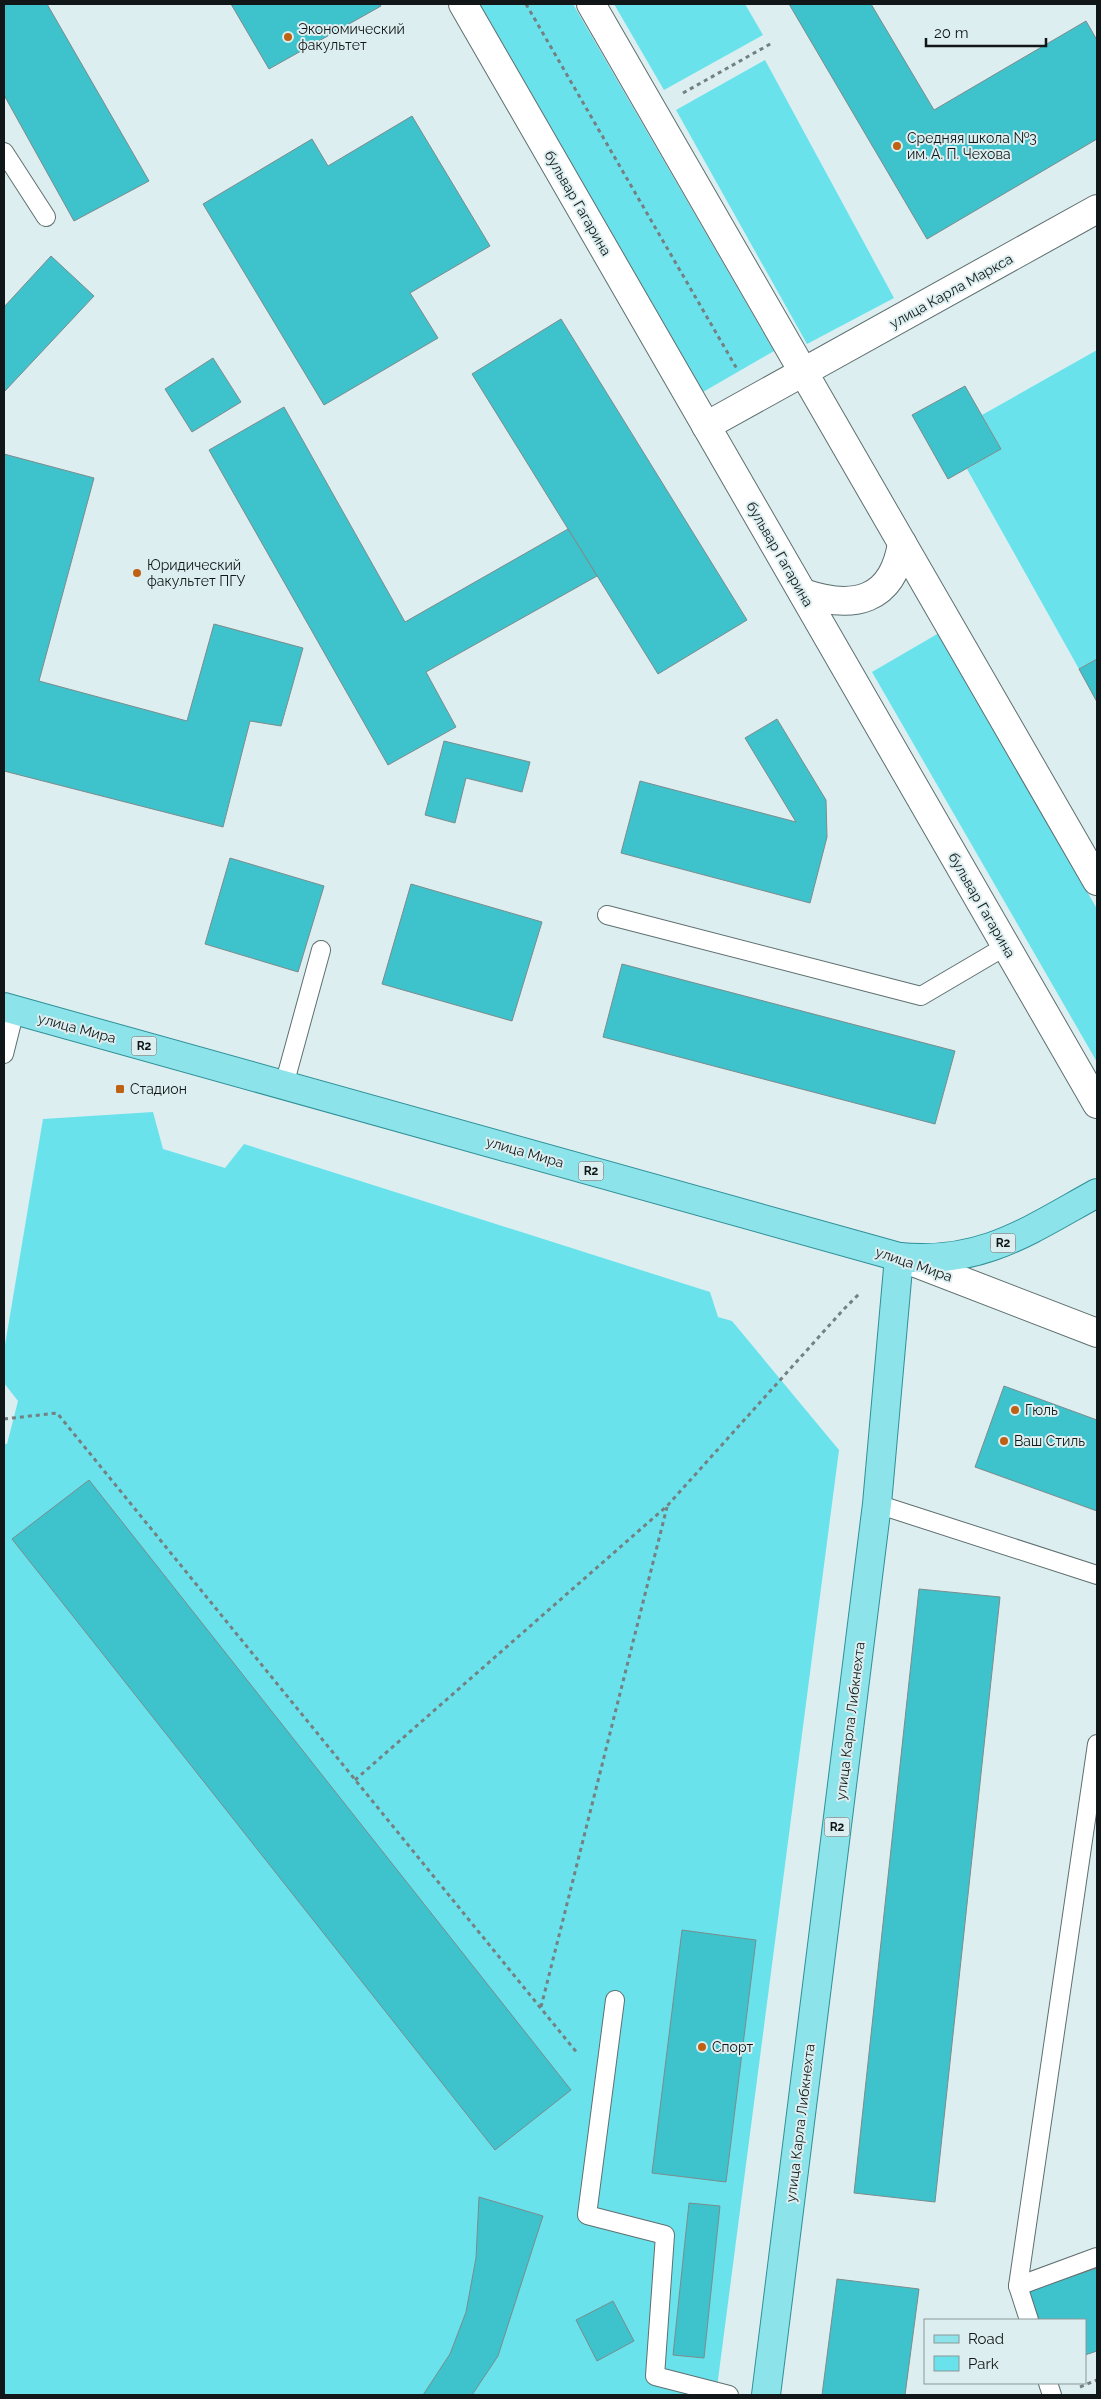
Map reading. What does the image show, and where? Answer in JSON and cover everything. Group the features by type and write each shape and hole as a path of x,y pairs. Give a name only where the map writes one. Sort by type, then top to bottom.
{"main road":[{"name":"улица Мира","path":"9,1009 899,1257"},
{"name":"R2","path":"899,1257 946,1258 992,1248 1016,1238 1097,1193"},
{"name":"улица Карла Либкнехта","path":"766,2395 877,1504 899,1257"}],"street":[{"name":"бульвар Гагарина","path":"463,4 1097,1104"},
{"path":"591,4 1097,881"},
{"name":"улица Карла Маркса","path":"706,426 1097,209"},
{"path":"803,593 825,600 844,602 860,600 875,594 889,580 899,562 902,543"},
{"name":"улица Мира","path":"899,1257 1097,1333"}],"lane":[{"path":"4,152 46,217"},
{"path":"608,915 921,996 1006,946"},
{"path":"284,1085 321,950"},
{"path":"4,1054 9,1009"},
{"path":"877,1504 1097,1575"},
{"path":"1029,2319 1018,2286 1097,1744"},
{"path":"615,2000 587,2215 666,2234 655,2376 729,2395"},
{"path":"1018,2286 1097,2257"}],"path":[{"path":"526,4 755,400"},
{"path":"652,110 772,43"},
{"path":"355,1780 667,1506 843,1310 899,1257"},
{"path":"4,1419 57,1413 604,2086"},
{"path":"541,2008 667,1506"}],"green space":[{"path":"479,4 573,4 774,351 703,392"},
{"path":"614,4 745,4 763,35 664,90"},
{"path":"765,60 894,298 807,344 676,110"},
{"path":"1097,350 1097,659 1079,669 967,469 1001,449 982,415"},
{"path":"939,633 1097,909 1097,1062 872,672"},
{"path":"153,1112 163,1149 225,1168 244,1144 710,1292 718,1317 732,1321 839,1450 716,2395 4,2395 4,1444 7,1444 18,1401 4,1383 4,1351 43,1119"}],"building":[{"path":"4,4 47,4 149,181 74,221 4,95"},
{"name":"Экономический факультет","path":"231,4 380,4 381,6 269,69"},
{"path":"789,4 871,4 934,110 1086,21 1097,40 1097,139 927,239"},
{"path":"412,116 490,246 410,293 438,338 324,405 203,204 312,139 328,166"},
{"path":"51,256 94,296 4,392 4,307"},
{"path":"561,319 747,620 658,674 472,374"},
{"path":"213,358 241,402 192,432 165,389"},
{"path":"965,386 1001,449 948,479 912,415"},
{"path":"284,407 405,622 568,529 597,576 426,672 456,727 388,765 209,450"},
{"path":"4,454 94,478 39,681 187,721 214,624 303,648 281,726 250,721 223,827 4,771"},
{"path":"1097,659 1097,702 1079,669"},
{"path":"777,719 826,800 827,837 810,903 621,853 640,781 796,822 745,738"},
{"path":"444,741 530,762 522,792 466,778 455,823 425,815"},
{"path":"230,858 324,886 298,972 205,944"},
{"path":"411,884 542,922 512,1021 382,984"},
{"path":"622,964 955,1051 935,1124 603,1037"},
{"path":"1004,1386 1097,1420 1097,1511 975,1467"},
{"path":"89,1480 571,2090 495,2150 12,1539"},
{"path":"919,1589 1000,1597 935,2202 854,2193"},
{"path":"682,1930 756,1940 726,2182 652,2173"},
{"path":"479,2197 543,2216 498,2356 472,2395 423,2395 450,2354 466,2312 476,2258"},
{"path":"689,2203 720,2206 704,2358 673,2355"},
{"path":"1097,2268 1097,2351 1086,2355 1086,2319 1039,2319 1029,2291"},
{"path":"837,2279 919,2289 905,2395 822,2395"},
{"path":"613,2301 634,2341 597,2361 576,2320"}],"place":[{"name":"Экономический факультет","path":"288,37"},
{"name":"Средняя школа №3 им. А. П. Чехова","path":"897,146"},
{"name":"Юридический факультет ПГУ","path":"137,573"},
{"name":"Стадион","path":"120,1089"},
{"name":"Гюль","path":"1015,1410"},
{"name":"Ваш Стиль","path":"1004,1441"},
{"name":"Спорт","path":"702,2047"}]}
